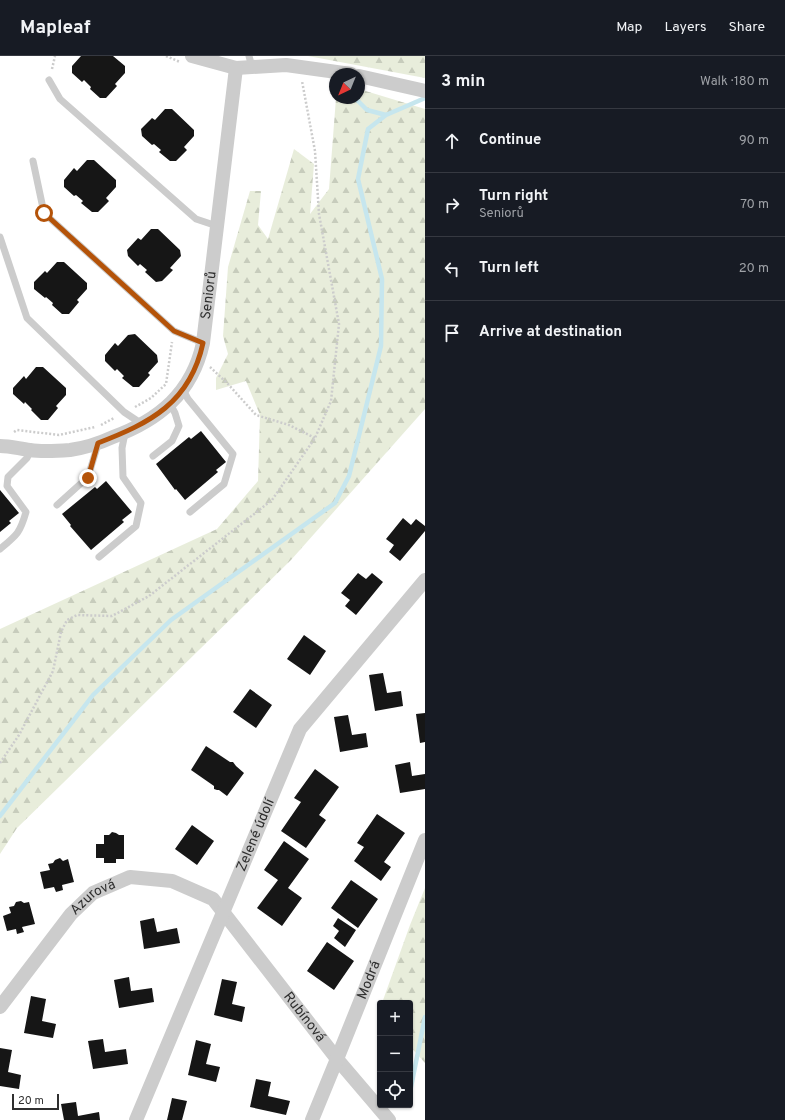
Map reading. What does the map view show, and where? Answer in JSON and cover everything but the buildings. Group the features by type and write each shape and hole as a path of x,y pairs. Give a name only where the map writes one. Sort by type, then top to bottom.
{"street":[{"path":"189,60 236,68 250,62 329,71"},
{"name":"Seniorů","path":"0,446 10,446 31,450 70,450 98,443 125,433 159,414 183,390 192,376 200,358 203,343 236,68"},
{"path":"365,77 425,91"},
{"name":"Zelené údolí","path":"136,1120 300,729 425,580"},
{"name":"Modrá","path":"312,1120 425,840"},
{"name":"Azurová","path":"0,1007 71,914 93,893 130,877 172,881 213,899 224,911"},
{"name":"Rubínová","path":"224,911 337,1059 389,1120"}],"lane":[{"path":"49,80 60,100 196,219 217,226"},
{"path":"33,161 44,213 174,331 203,343"},
{"path":"0,238 27,318 124,412 142,424"},
{"path":"183,390 188,399 233,454 224,484 190,512"},
{"path":"153,456 172,441 179,426 175,413 170,404"},
{"path":"99,557 136,526 141,502 123,477 122,448 125,433"},
{"path":"57,505 88,478 98,443"},
{"path":"0,549 15,536 23,523 26,512 7,486 8,477 27,458 31,450"}],"path":[{"path":"166,56 189,60"},
{"path":"213,369 256,415 289,425 315,438"}],"green space":[{"path":"308,56 425,56 425,78"},
{"path":"365,91 425,109 425,409 291,560 17,828 0,854 0,629 217,529 258,481 260,415 246,381 216,390 216,378 228,354 223,336 228,267 250,191 261,191 258,225 268,239 294,149 314,164 310,214 329,189 336,104 365,104"},
{"path":"425,888 425,1063 413,1049 413,1000 383,1000"}],"waterway":[{"path":"361,104 367,110 386,115 425,98"},
{"path":"0,816 93,695 171,620 335,503 349,476 381,346 382,279 358,179 368,129 386,115"},
{"path":"413,1077 425,1017"}],"route":[{"path":"44,213 174,331 203,343 200,358 192,376 183,390 159,414 125,433 98,443 88,478"}]}
